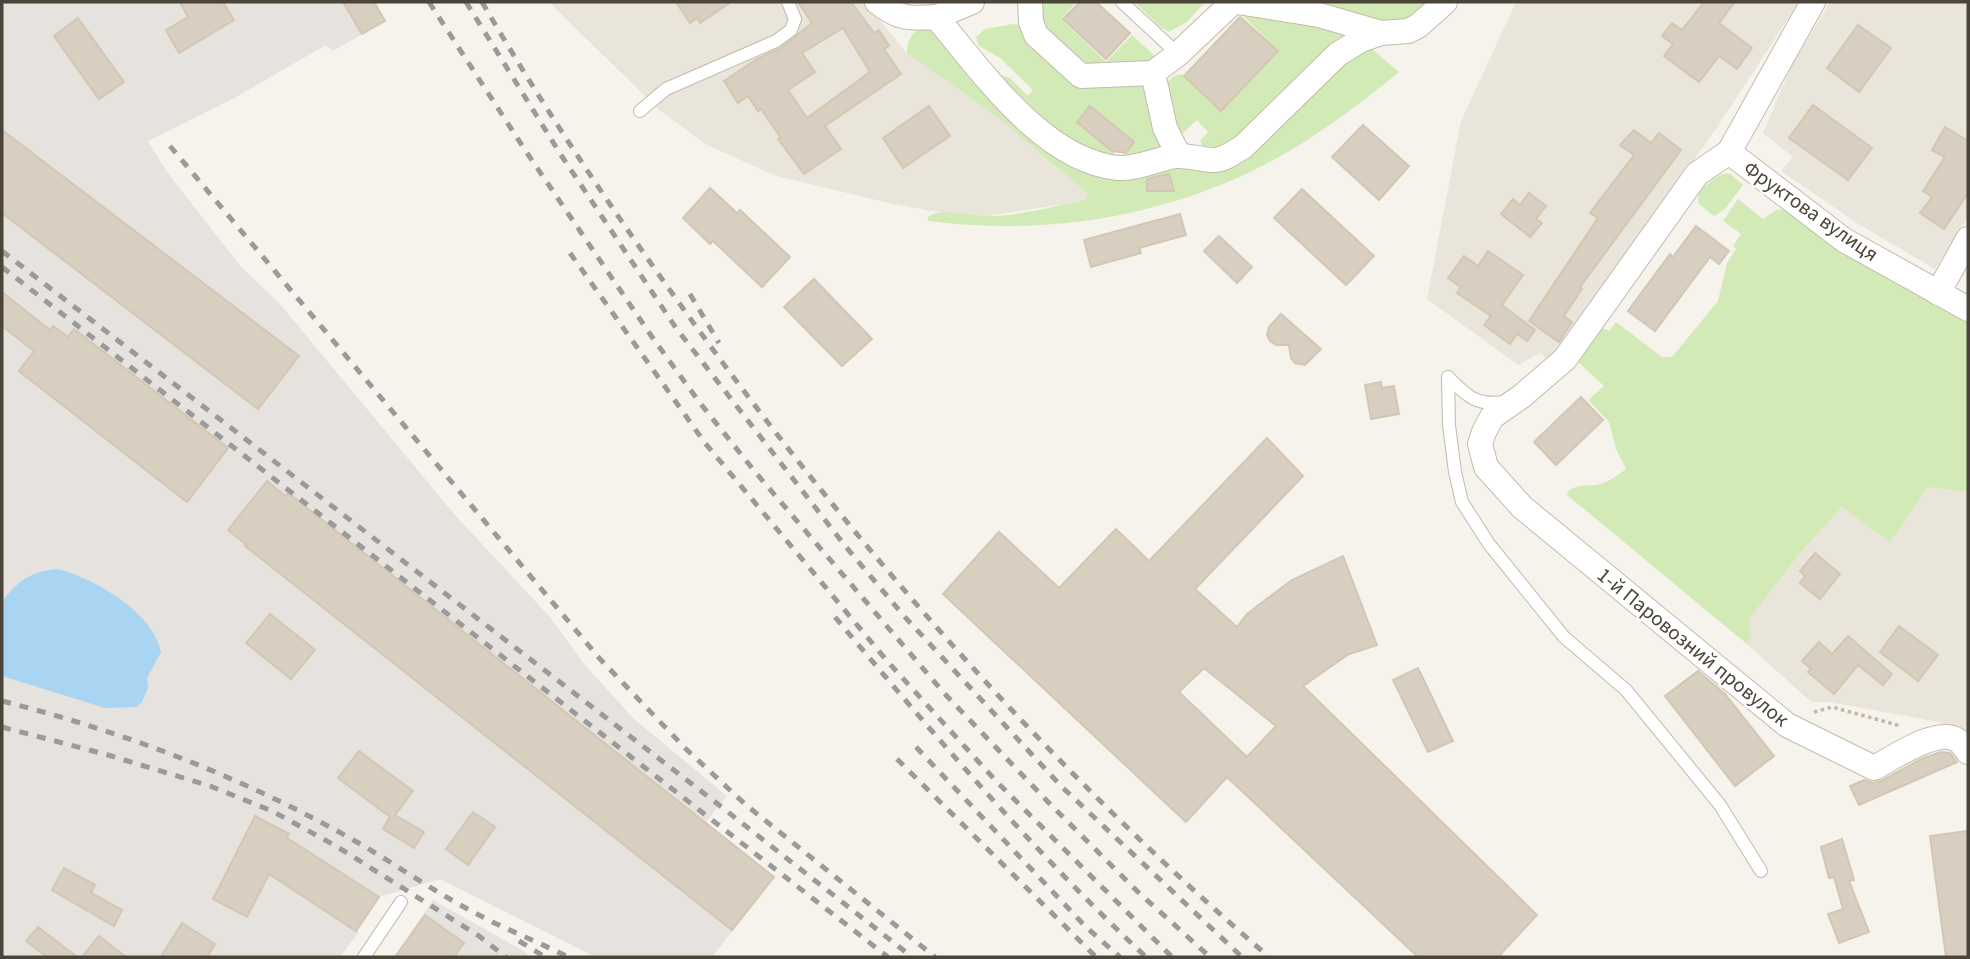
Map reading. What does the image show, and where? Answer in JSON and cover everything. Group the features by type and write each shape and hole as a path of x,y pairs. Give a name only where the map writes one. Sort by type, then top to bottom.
{"street":[{"path":"877,2 904,18 936,17 972,2"},
{"path":"1030,2 1031,22 1036,35 1081,76 1153,72 1178,54 1235,2 1319,15 1381,33 1395,33 1418,26 1445,2"},
{"path":"1522,396 1565,359 1697,174 1729,152 1813,2"},
{"path":"936,17 1016,112 1071,152 1098,164 1120,168 1179,156 1214,160 1225,157 1243,147 1338,54 1361,40 1381,33"},
{"path":"1153,72 1160,111 1179,156"},
{"name":"Фруктова вулиця","path":"1729,152 1844,240 1968,309"},
{"path":"1938,293 1968,239"},
{"name":"1-й Паровозний провулок","path":"1522,396 1492,417 1480,444 1482,458 1496,480 1522,507 1787,725 1874,768 1933,737"},
{"path":"1933,737 1956,739 1968,752"}],"lane":[{"path":"640,111 666,89 776,41 792,30 795,19 788,2"},
{"path":"1122,2 1178,54"},
{"path":"1522,396 1507,402 1488,404 1469,397 1448,377 1449,425 1462,502 1489,544 1564,637 1626,690 1712,794 1761,871"},
{"path":"365,957 401,902"}],"path":[{"path":"1797,730 1812,712 1832,707 1933,737"}],"shaded area":[{"path":"2,2 374,2 385,21 333,51 326,45 229,101 148,141 167,172 242,268 279,303 455,515 549,616 585,665 633,718 727,796 705,823 774,877 712,957 595,957 440,879 379,897 340,957 2,957"},
{"path":"549,2 865,2 905,51 992,113 1089,193 1089,196 1077,202 988,216 944,213 893,204 776,176 707,145 659,110"},
{"path":"1516,2 1799,2 1720,123 1549,361 1540,353 1518,365 1427,299 1461,121"},
{"path":"1830,2 1968,2 1968,217 1935,269 1860,225 1781,171 1793,157 1763,133 1791,67"},
{"path":"1927,487 1968,492 1968,740 1954,727 1939,722 1830,702 1811,702 1747,644 1751,637 1749,619 1801,552 1842,507"},
{"path":"433,900 522,950 531,957 395,957"}],"green space":[{"path":"1036,2 1076,2 1061,19 1106,62 1132,35 1158,59 1148,66 1085,71 1041,33"},
{"path":"1135,2 1205,2 1187,22 1169,32 1159,26"},
{"path":"1276,2 1430,2 1410,20 1389,22"},
{"path":"1240,13 1344,31 1344,37 1225,149 1199,149 1202,144 1200,141 1208,132 1197,120 1179,137 1165,84 1181,74 1221,112 1279,51"},
{"path":"1013,24 1026,26 1037,46 1083,87 1129,84 1145,87 1151,92 1164,148 1161,152 1145,157 1118,161 1088,151 1051,131 1018,107 997,83 1000,75 1010,78 1028,96 1033,90 1000,58 979,46 976,37 985,29","holes":["1090,106 1134,142 1121,159 1077,122"]},
{"path":"927,26 1061,153 1179,166 1204,165 1363,51 1372,49 1399,72 1300,145 1225,183 1184,198 1143,210 1058,224 972,225 929,221 927,218 938,213 998,216 1022,213 1085,200 1089,194 992,113 907,53 912,35"},
{"path":"1729,173 1743,185 1724,210 1714,216 1698,203 1699,190 1720,175"},
{"path":"1738,199 1763,219 1778,209 1791,212 1968,318 1968,492 1927,487 1890,542 1842,507 1801,552 1749,619 1751,637 1747,644 1567,495 1568,491 1580,486 1611,480 1626,469 1616,449 1609,422 1588,400 1604,386 1575,359 1602,328 1609,331 1616,322 1662,357 1672,357 1718,301 1727,263 1741,234 1723,221"}],"water":[{"path":"58,569 89,581 120,599 135,611 156,637 161,652 147,678 148,688 142,702 136,707 105,708 2,676 2,602 13,588 26,578"}],"building":[{"path":"180,2 223,2 234,20 179,53 166,30 188,17"},
{"path":"343,2 374,2 385,21 362,34"},
{"path":"676,2 731,2 700,23 697,18 690,23"},
{"path":"798,2 851,2 874,33 879,30 889,46 884,49 901,74 825,126 841,149 804,174 778,139 781,138 761,109 758,111 748,96 738,103 724,81 757,59 781,48 812,23","holes":["843,28 870,72 807,118 788,90 815,72 802,53"]},
{"path":"1080,2 1096,2 1130,33 1106,59 1063,19"},
{"path":"1704,2 1735,2 1719,23 1752,48 1737,69 1719,56 1699,82 1664,56 1673,44 1662,36 1672,23 1682,30"},
{"path":"1240,17 1278,51 1221,111 1184,76"},
{"path":"78,18 124,82 99,99 54,36"},
{"path":"1858,25 1891,48 1859,92 1827,68"},
{"path":"1813,105 1872,148 1848,180 1789,138"},
{"path":"929,106 950,136 903,168 883,138"},
{"path":"1090,106 1134,142 1126,153 1112,151 1077,122"},
{"path":"1363,125 1409,166 1379,200 1332,157"},
{"path":"1945,127 1968,141 1968,193 1944,229 1920,213 1932,197 1923,191 1945,157 1932,150"},
{"path":"2,130 299,356 258,409 2,213"},
{"path":"1634,130 1651,143 1659,133 1681,150 1580,287 1582,289 1564,316 1572,322 1559,342 1529,321 1598,218 1590,213 1634,155 1620,145"},
{"path":"1169,174 1174,191 1147,191 1147,179"},
{"path":"710,188 737,213 740,210 790,257 762,287 713,241 710,244 683,218"},
{"path":"1302,189 1374,256 1346,285 1274,218"},
{"path":"1529,193 1546,206 1536,219 1542,223 1530,237 1501,214 1513,199 1520,205"},
{"path":"1180,214 1186,235 1139,248 1141,253 1091,267 1084,240"},
{"path":"1696,226 1729,251 1719,264 1710,257 1655,331 1628,311 1670,254 1673,257"},
{"path":"1219,236 1252,267 1237,283 1204,251"},
{"path":"1488,251 1523,275 1502,305 1535,330 1527,341 1517,334 1510,344 1484,325 1491,316 1457,293 1461,287 1448,278 1464,256 1478,266"},
{"path":"814,279 872,339 842,366 784,307"},
{"path":"2,292 50,330 53,326 68,337 74,329 228,448 187,502 19,371 34,351 2,326"},
{"path":"1281,314 1321,349 1305,365 1295,363 1291,358 1289,345 1276,345 1267,335 1269,327"},
{"path":"1381,382 1382,388 1394,386 1399,414 1371,419 1365,385"},
{"path":"1581,397 1603,420 1556,465 1534,442"},
{"path":"1267,438 1303,476 1195,589 1237,627 1247,614 1292,580 1343,556 1377,645 1349,654 1303,686 1537,915 1498,957 1418,957 1227,777 1186,822 943,594 999,532 1059,588 1116,529 1149,561","holes":["1204,668 1276,726 1247,757 1179,692"]},
{"path":"267,481 285,496 288,493 774,877 732,930 228,530"},
{"path":"1815,553 1840,574 1820,599 1800,583 1805,576 1800,571"},
{"path":"270,614 315,650 291,679 246,643"},
{"path":"1899,626 1938,655 1918,681 1880,652"},
{"path":"1848,636 1892,674 1883,685 1858,665 1834,694 1808,672 1811,669 1802,661 1819,642 1832,654"},
{"path":"1418,668 1453,741 1428,752 1393,680"},
{"path":"1698,671 1725,694 1774,756 1735,786 1665,696"},
{"path":"359,751 413,791 395,815 424,832 414,848 383,829 390,817 338,778"},
{"path":"1941,752 1950,753 1957,762 1859,805 1850,786 1864,780 1874,783 1881,781 1921,759"},
{"path":"473,812 495,827 468,865 446,849"},
{"path":"255,816 289,834 287,838 379,897 356,931 269,874 247,917 213,899"},
{"path":"1968,831 1968,957 1946,957 1930,836"},
{"path":"1842,839 1854,880 1849,881 1869,932 1839,943 1828,914 1843,909 1834,877 1829,878 1821,847"},
{"path":"64,868 95,885 91,893 122,910 114,926 52,890"},
{"path":"425,915 464,943 454,957 395,957"},
{"path":"182,923 215,944 207,957 161,957"},
{"path":"38,927 77,957 47,957 26,941"},
{"path":"99,936 126,957 82,957"}],"railway":[{"path":"429,2 652,337 756,473 944,693 1137,891 1210,957"},
{"path":"466,2 561,155 676,328 846,547 904,616 1061,786 1242,957"},
{"path":"482,2 565,137 655,269 717,355 842,516 908,595 1046,746 1118,819 1269,957"},
{"path":"170,146 600,659 686,749 746,805 935,957"},
{"path":"2,251 912,957"},
{"path":"570,253 705,443 888,662 996,781 1172,957"},
{"path":"2,267 888,957"},
{"path":"690,294 719,343"},
{"path":"835,617 947,749 1024,834 1146,957"},
{"path":"2,701 136,741 222,775 348,837 502,927 568,957"},
{"path":"2,727 210,786 272,811 336,846 479,936 506,957"},
{"path":"916,747 1086,927 1120,957"},
{"path":"897,759 1096,957"},
{"path":"519,941 545,957"}]}
